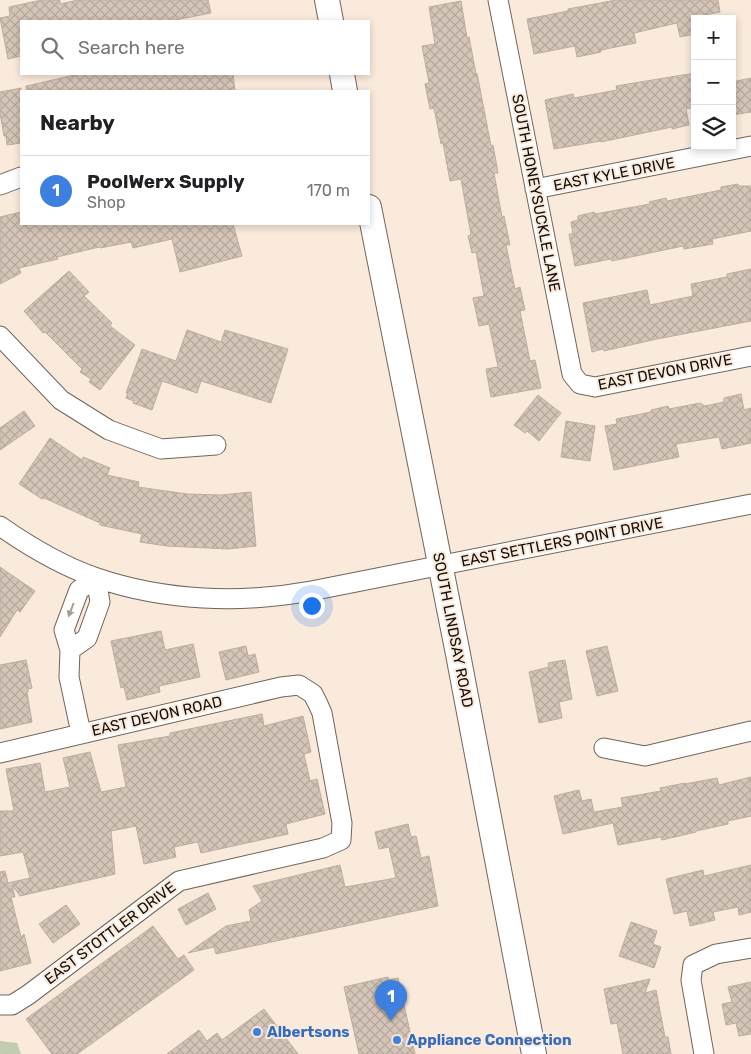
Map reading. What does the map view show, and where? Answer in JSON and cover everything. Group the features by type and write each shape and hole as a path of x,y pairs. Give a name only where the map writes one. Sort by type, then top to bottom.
{"main road":[{"path":"327,0 331,20"},
{"path":"342,75 345,90"},
{"name":"SOUTH LINDSAY ROAD","path":"370,212 459,659 534,1054"}],"street":[{"name":"SOUTH HONEYSUCKLE LANE","path":"498,0 572,374 580,384"},
{"name":"EAST KYLE DRIVE","path":"535,189 751,146"},
{"path":"0,185 20,177"},
{"path":"0,336 61,400 109,430 161,449 216,445"},
{"name":"EAST DEVON DRIVE","path":"580,384 595,387 751,356"},
{"name":"EAST SETTLERS POINT DRIVE","path":"0,526 22,542 61,563 96,578 122,586 180,596 218,599 283,596 751,504"},
{"path":"81,733 69,677 70,650 64,630 79,590 96,578"},
{"name":"EAST DEVON ROAD","path":"0,753 281,687 299,685 313,694 322,713 342,823 340,840"},
{"path":"604,748 645,756 751,731"},
{"name":"EAST STOTTLER DRIVE","path":"0,1005 12,1005 28,995 179,881 324,848 340,840"},
{"path":"704,1054 691,980 693,965 716,954 751,948"}],"green space":[{"path":"0,1041 17,1043 21,1054 0,1054"}],"building":[{"path":"42,0 60,0 60,4 78,0 208,0 211,13 175,20 20,20 20,56 8,59 0,18 10,16 9,7"},
{"path":"616,0 718,0 720,12 691,15 691,35 680,37 677,23 634,33 636,43 601,50 601,52 577,57 575,46 534,54 527,19 568,11 568,9"},
{"path":"461,1 467,38 469,37 491,146 493,145 498,173 494,173 502,217 504,216 510,245 506,245 515,289 520,287 525,310 520,311 530,361 535,360 541,388 491,397 486,369 498,367 489,324 479,326 473,298 484,296 476,252 472,253 468,236 471,235 461,179 450,181 434,108 430,109 425,84 429,83 422,46 435,44 429,7"},
{"path":"691,74 691,108 686,109 689,125 554,149 545,100 573,94 574,98 617,90 616,86"},
{"path":"75,75 233,75 235,90 27,90 26,86"},
{"path":"751,78 751,112 736,114 736,81"},
{"path":"21,88 20,143 7,145 0,113 0,92"},
{"path":"738,184 738,186 751,186 751,231 712,239 713,244 684,249 683,246 612,261 611,259 575,266 569,234 573,234 571,222 578,220 578,216 650,204 649,202 666,198 667,201 721,190 721,187"},
{"path":"20,212 20,225 233,225 242,256 180,272 172,239 133,248 131,242 99,247 19,268 21,273 0,284 0,217"},
{"path":"751,269 751,321 592,352 583,303 647,290 650,305 693,296 691,284 727,277 727,274"},
{"path":"69,271 89,292 84,296 112,323 110,326 135,345 100,390 89,382 91,379 80,372 82,369 45,332 43,333 24,311"},
{"path":"187,330 221,342 225,330 288,349 271,403 201,381 197,393 162,381 152,410 133,403 134,401 126,398 128,393 126,393 142,349 176,361"},
{"path":"741,394 744,410 751,408 751,443 722,449 719,437 676,444 679,457 614,470 605,426 617,424 616,419 651,412 651,410 668,406 669,409 700,403 705,406 724,402 724,398"},
{"path":"538,395 561,413 539,441 527,431 525,433 514,425"},
{"path":"24,411 35,426 0,450 0,428"},
{"path":"566,421 595,426 590,461 561,457"},
{"path":"50,438 82,460 83,457 110,468 107,475 139,482 138,487 187,494 221,495 251,492 256,546 228,549 167,546 140,542 142,534 100,525 100,523 44,498 42,499 19,484"},
{"path":"0,567 35,591 20,612 17,610 0,637"},
{"path":"161,631 165,650 193,644 200,677 159,686 160,692 127,700 124,687 121,688 111,641"},
{"path":"246,646 248,656 255,654 259,672 226,680 219,652"},
{"path":"607,646 618,691 597,696 586,651"},
{"path":"26,660 32,688 28,689 27,692 32,722 0,729 0,665"},
{"path":"565,660 572,699 559,702 562,718 539,723 529,672 549,667 548,663"},
{"path":"262,714 264,726 303,716 311,752 304,754 310,781 317,779 325,814 286,824 288,834 201,853 198,842 174,847 176,857 144,864 136,826 111,831 115,874 20,896 12,885 15,897 11,897 21,937 24,934 31,963 0,971 0,872 5,871 8,883 30,878 23,852 0,856 0,811 14,811 6,769 40,763 45,792 70,787 63,758 90,752 101,792 126,787 118,745 170,736 170,733"},
{"path":"751,777 751,816 728,821 728,824 662,840 661,837 618,845 613,823 563,834 554,796 579,790 582,801 591,799 594,812 623,807 621,798 661,791 660,788 717,778 719,785"},
{"path":"408,824 411,837 416,836 421,858 429,856 438,906 216,954 214,947 188,953 226,926 251,921 249,910 262,901 253,886 340,865 345,887 396,878 389,847 379,849 375,832"},
{"path":"751,865 751,912 739,915 738,907 713,912 715,920 690,926 687,911 674,914 666,879 703,870 704,876"},
{"path":"208,893 216,909 186,925 178,909"},
{"path":"66,905 80,924 53,943 39,924"},
{"path":"631,922 657,931 653,944 661,947 654,968 619,956"},
{"path":"153,926 178,959 184,955 194,970 77,1054 52,1054 26,1019"},
{"path":"388,977 388,980 398,978 415,1054 359,1054 344,987"},
{"path":"650,979 645,993 656,990 665,1037 668,1037 671,1054 623,1054 617,1023 611,1024 604,989"},
{"path":"751,982 751,1034 739,1036 736,1023 726,1025 722,1004 732,1002 728,987"},
{"name":"Albertsons","path":"264,1009 298,1054 167,1054 199,1030 207,1041 217,1033 222,1040"}],"place":[{"name":"PoolWerx Supply","path":"391,1021"},
{"name":"Albertsons","path":"257,1032"},
{"name":"Appliance Connection","path":"397,1040"}]}
